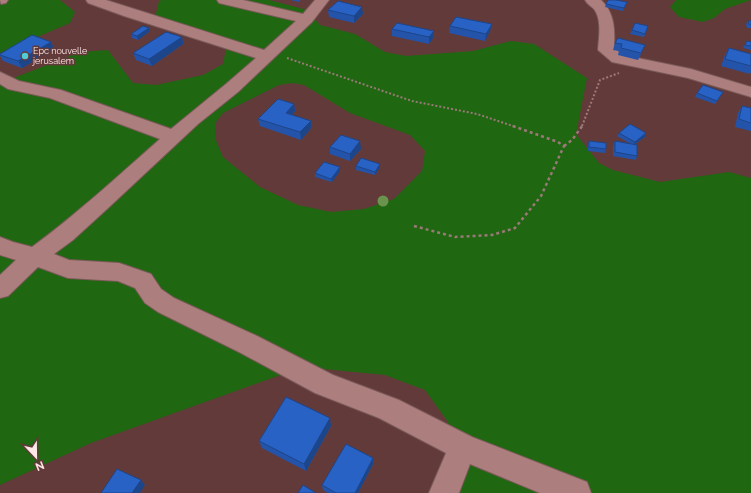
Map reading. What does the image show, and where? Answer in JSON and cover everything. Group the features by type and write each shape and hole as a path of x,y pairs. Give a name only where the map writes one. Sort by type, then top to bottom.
{"street":[{"path":"93,0 129,13 267,56"},
{"path":"224,0 307,19"},
{"path":"0,289 35,256 71,230 267,56 307,19 322,0"},
{"path":"593,0 600,5 608,26 606,50 618,59 686,73 751,92"},
{"path":"0,77 14,85 55,94 174,137"},
{"path":"0,245 7,249 35,256 68,269 119,272 143,281 154,296 166,305 248,344 324,384 389,409 463,447 576,493"},
{"path":"444,493 463,447"}],"path":[{"path":"267,56 291,59 412,101 477,114 558,142 564,146"},
{"path":"414,226 455,237 492,235 515,228 541,196 564,146 574,140 585,125 600,80 647,66"}],"green space":[{"path":"0,0 60,0 75,12 70,23 0,53"},
{"path":"269,0 307,10 320,25 355,34 385,52 406,56 473,51 511,41 534,44 587,78 576,134 599,163 613,170 660,182 729,172 751,178 751,493 448,493 457,467 448,422 425,390 385,375 303,367 91,443 0,485 0,77 11,79 80,52 108,50 133,83 156,85 203,75 223,64 226,49 154,22 159,1","holes":["292,83 304,85 350,113 410,135 425,151 422,171 394,199 364,209 331,212 298,205 260,187 223,157 215,138 216,122 223,113 279,85"]},
{"path":"676,0 751,0 725,9 714,18 703,22 679,17 670,7"}],"building":[{"path":"608,0 627,2 624,8 606,4"},
{"path":"338,1 362,7 354,16 328,10"},
{"path":"456,17 492,24 486,34 450,26"},
{"path":"397,23 434,31 429,37 392,29"},
{"path":"635,23 648,26 645,34 632,30"},
{"path":"143,26 149,28 137,36 131,34"},
{"path":"166,32 182,37 149,59 133,53"},
{"path":"32,35 51,42 18,61 0,55 0,54"},
{"path":"618,38 645,45 641,53 621,48 622,44 615,43"},
{"path":"747,41 751,42 751,46 745,45"},
{"path":"729,48 751,54 751,66 725,59"},
{"path":"703,85 723,92 717,101 697,93"},
{"path":"278,99 294,104 286,113 311,121 300,132 258,119"},
{"path":"742,106 751,108 751,123 739,119"},
{"path":"630,124 646,133 635,142 619,133"},
{"path":"341,135 360,141 350,154 330,147"},
{"path":"589,141 606,143 606,149 589,147"},
{"path":"615,141 637,145 637,156 615,152"},
{"path":"361,158 380,164 375,172 356,166"},
{"path":"324,162 340,167 331,179 315,173"},
{"path":"286,397 330,418 304,464 259,441"},
{"path":"346,444 373,458 355,493 336,493 322,485"},
{"path":"117,469 141,480 132,493 101,493"},
{"path":"303,485 316,493 298,493"}],"place":[{"name":"Epc nouvelle jerusalem","path":"25,56"}]}
